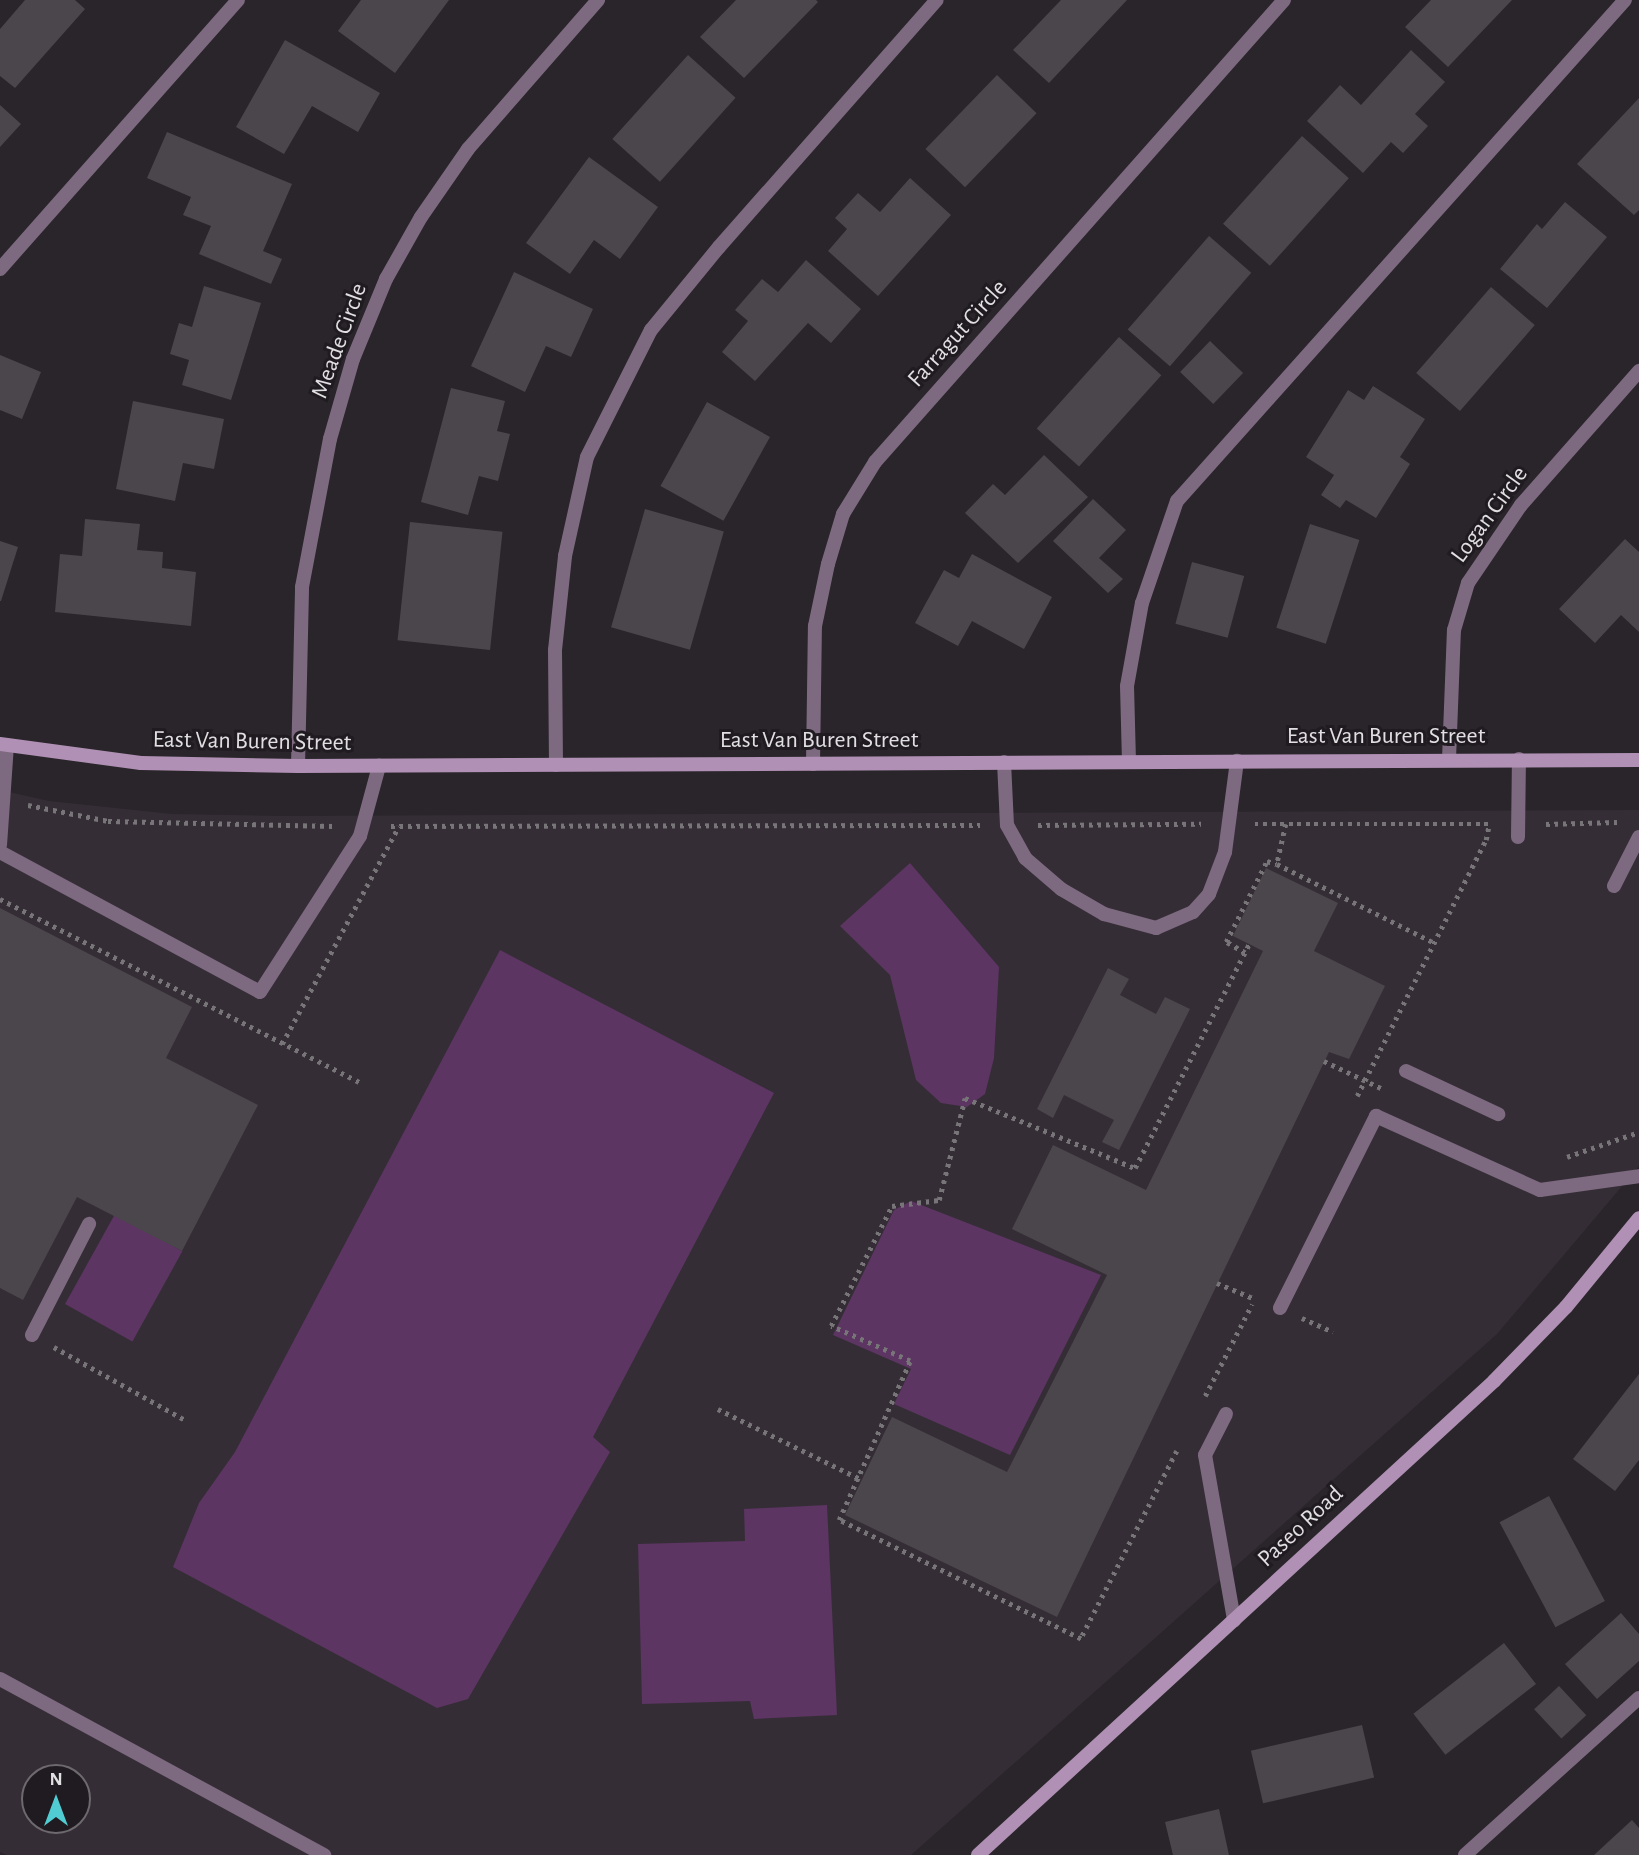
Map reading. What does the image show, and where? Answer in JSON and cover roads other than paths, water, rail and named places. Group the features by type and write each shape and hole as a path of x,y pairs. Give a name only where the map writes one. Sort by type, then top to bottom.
{"street":[{"path":"0,269 239,0"},
{"name":"Meade Circle","path":"298,766 302,587 330,439 353,359 386,279 421,217 468,149 598,0"},
{"path":"556,765 555,650 563,569 587,457 651,330 719,247 937,0"},
{"name":"Farragut Circle","path":"813,764 815,626 843,514 874,462 1284,0"},
{"path":"1129,762 1127,686 1142,603 1177,501 1625,0"},
{"name":"Logan Circle","path":"1449,759 1454,630 1468,583 1521,505 1639,371"},
{"path":"0,845 3,744"},
{"name":"East Van Buren Street","path":"3,744 141,763 298,766 1639,760"},
{"path":"1518,831 1519,759"},
{"path":"1004,762 1007,825 1025,858 1061,889 1104,914 1156,928 1193,912 1209,894 1225,852 1237,761"},
{"path":"0,852 260,992 363,825 379,766"},
{"path":"1614,886 1639,837"},
{"path":"1406,1070 1498,1114"},
{"path":"1280,1308 1376,1116 1540,1190 1639,1176"},
{"name":"Paseo Road","path":"978,1855 1530,1346 1639,1218"},
{"path":"32,1335 89,1224"},
{"path":"1226,1414 1205,1455 1234,1620"},
{"path":"0,1679 324,1855"},
{"path":"1465,1855 1639,1698"}]}
